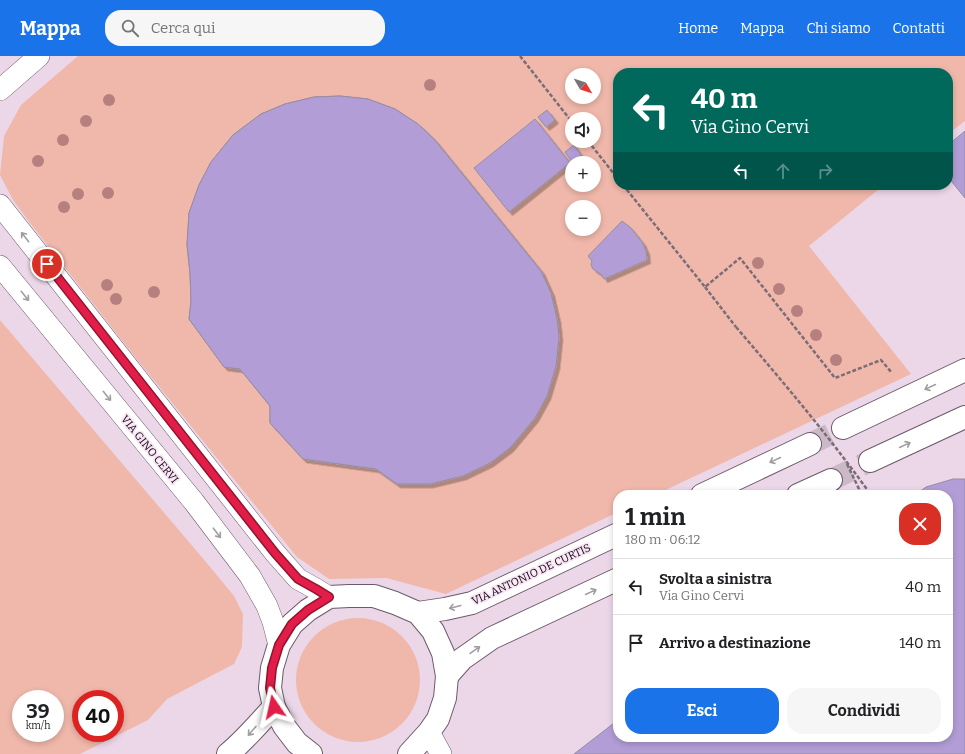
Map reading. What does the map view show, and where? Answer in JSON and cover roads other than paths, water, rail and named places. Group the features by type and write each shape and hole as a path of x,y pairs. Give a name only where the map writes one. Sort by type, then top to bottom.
{"street":[{"path":"0,90 33,61"},
{"path":"0,104 6,92 33,61"},
{"path":"0,204 275,553 298,579 329,597"},
{"name":"VIA GINO CERVI","path":"0,266 194,502 250,576 267,606 279,645"},
{"path":"843,428 965,370"},
{"path":"870,461 965,417"},
{"path":"713,490 810,444"},
{"path":"809,490 831,480"},
{"name":"VIA ANTONIO DE CURTIS","path":"418,613 445,609 472,602 613,536"},
{"path":"447,676 462,659 492,638 613,581"},
{"path":"312,754 297,743 284,726 274,707 270,688 272,668 279,645 292,624 308,610 329,597 350,596 374,596 418,613 433,631 443,653 447,676 445,698 438,719 429,732 409,754"},
{"path":"228,754 240,744 274,707"},
{"path":"429,732 441,754"}],"tunnel":[{"path":"810,444 843,428"},
{"path":"831,480 870,461"}]}
